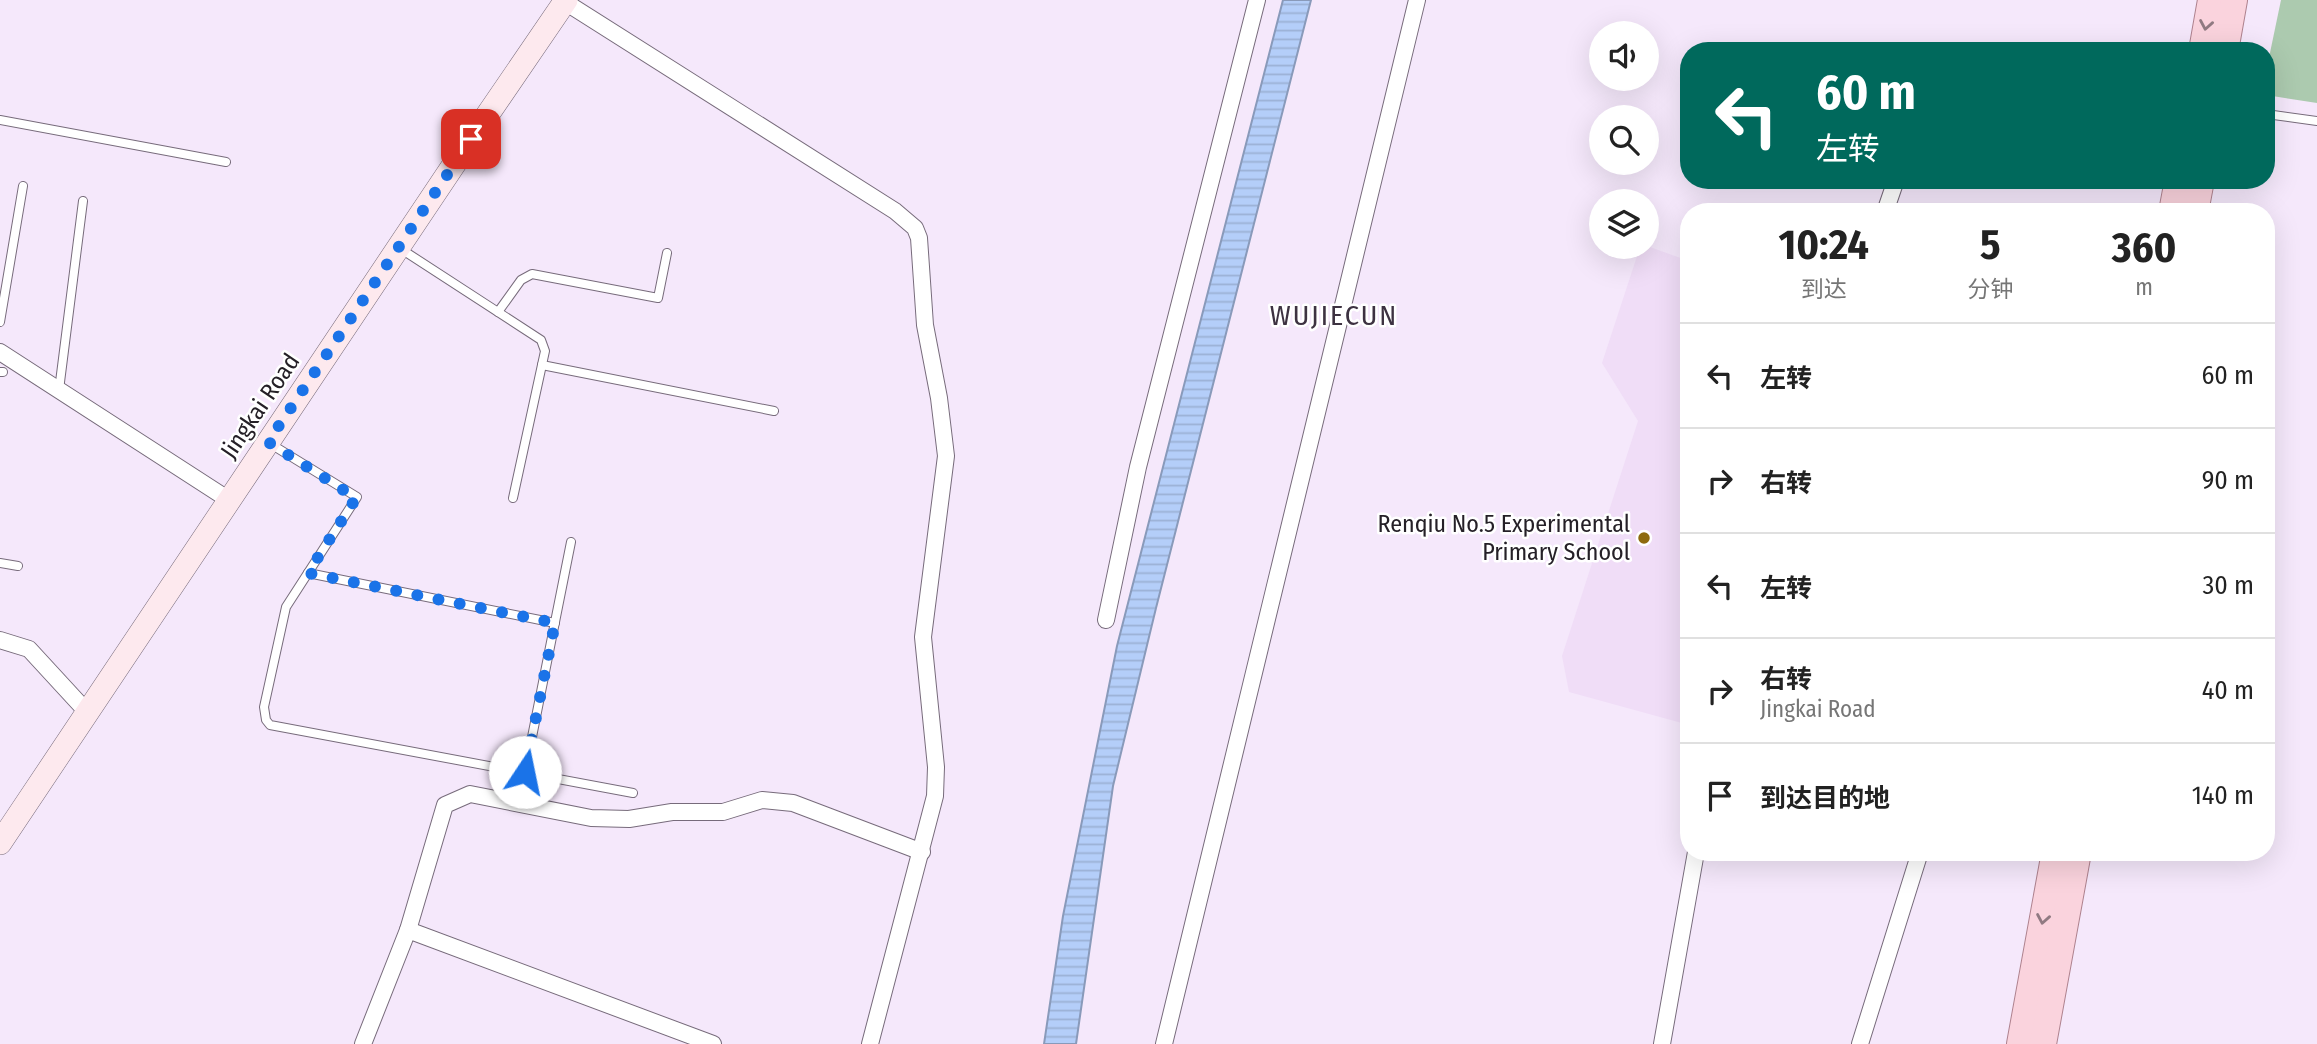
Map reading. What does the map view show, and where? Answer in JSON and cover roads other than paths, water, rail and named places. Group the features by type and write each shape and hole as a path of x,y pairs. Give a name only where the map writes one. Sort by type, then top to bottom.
{"main road":[{"path":"2204,42 2211,0"},
{"path":"2227,42 2234,0"},
{"name":"Jingkai Road","path":"0,842 559,3"},
{"path":"2020,1044 2053,861"},
{"path":"2043,1044 2076,861"}],"street":[{"path":"1106,620 1138,467 1257,0"},
{"path":"1164,1044 1417,0"},
{"path":"559,3 895,211 915,228 919,237 925,325 939,398 946,457 923,637 936,767 935,796 870,1044"},
{"path":"0,352 229,499"},
{"path":"0,640 29,649 87,712"},
{"path":"363,1044 408,930 445,805 470,794 574,815 604,818 629,818 672,812 723,812 762,800 793,803 922,852"},
{"path":"1662,1044 1694,861"},
{"path":"1860,1044 1917,861"},
{"path":"408,930 713,1044"}],"lane":[{"path":"2275,115 2317,121"},
{"path":"0,120 226,162"},
{"path":"0,322 23,186"},
{"path":"59,390 83,201"},
{"path":"398,247 541,341 545,351 513,498"},
{"path":"498,312 521,280 531,274 658,298 667,253"},
{"path":"542,365 774,411"},
{"path":"268,442 356,498 286,607 264,707 266,720 270,725 633,793"},
{"path":"525,772 571,542"},
{"path":"0,563 18,566"},
{"path":"308,573 555,623"}],"water":[{"path":"1283,0 1311,0 1113,786 1076,1044 1044,1044 1063,916 1117,646"}],"place":[{"name":"Renqiu No.5 Experimental Primary School","path":"1644,538"}],"district":[{"name":"WUJIECUN","path":"1334,315"}]}
